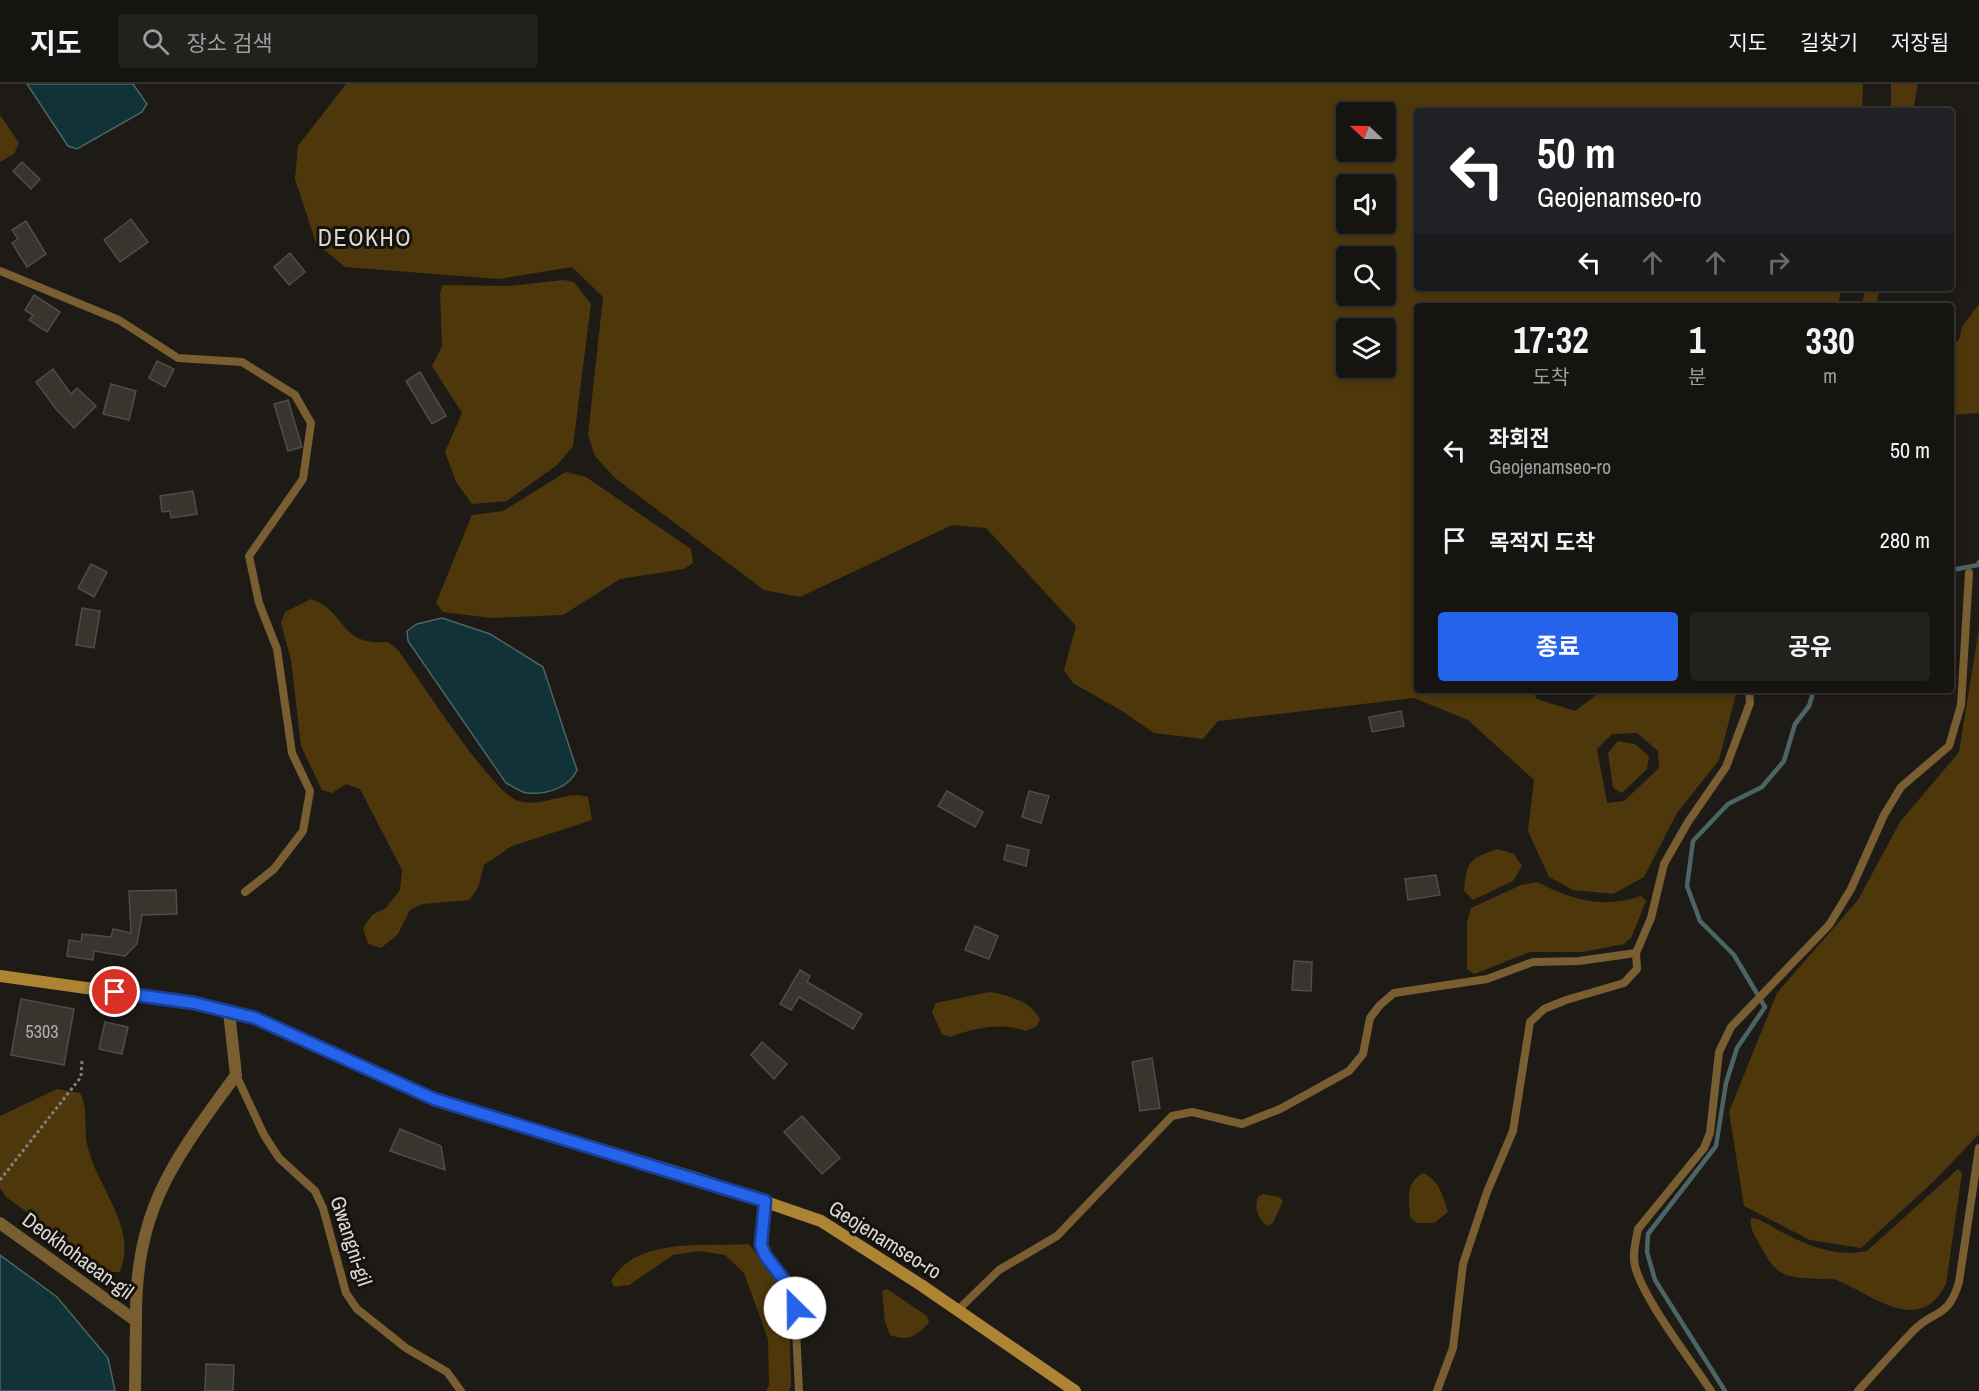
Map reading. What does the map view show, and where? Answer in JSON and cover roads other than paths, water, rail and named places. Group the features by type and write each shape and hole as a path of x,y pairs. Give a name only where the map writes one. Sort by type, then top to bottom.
{"main road":[{"name":"Geojenamseo-ro","path":"0,976 194,1003 255,1018 434,1099 765,1201 821,1221 958,1310 1075,1391"}],"street":[{"path":"136,1321 140,1248 152,1207 172,1167 237,1075 229,1012"},
{"name":"Deokhohaean-gil","path":"0,1223 136,1321 135,1391"}],"lane":[{"path":"0,271 119,320 178,358 242,362 295,395 310,423 303,479 249,556 259,603 277,649 292,753 310,791 303,831 274,869 245,892"},
{"path":"1711,1391 1646,1293 1635,1266 1634,1246 1638,1229 1704,1148 1710,1133 1719,1052 1731,1027 1768,985 1829,925 1851,889 1884,815 1901,787 1949,746 1961,705 1970,573"},
{"path":"1437,1391 1453,1348 1463,1264 1487,1192 1513,1131 1530,1022 1544,1009 1624,983 1637,969 1636,953 1651,918 1664,864 1688,822 1726,767 1750,703 1749,693"},
{"path":"958,1310 999,1270 1057,1236 1172,1116 1192,1112 1242,1124 1280,1109 1349,1071 1363,1054 1370,1018 1394,993 1487,979 1533,962 1579,961 1636,953"},
{"name":"Gwangni-gil","path":"237,1075 264,1135 279,1158 315,1191 323,1208 346,1293 357,1309 406,1348 447,1372 461,1391"},
{"path":"1858,1391 1915,1328 1941,1314 1954,1300 1959,1282 1979,1148"},
{"path":"765,1201 761,1245 765,1255 790,1288 795,1308 799,1391"}],"water":[{"path":"27,84 133,84 147,104 142,112 77,149 68,146"},
{"path":"442,618 490,634 543,667 577,770 569,781 557,789 543,793 523,792 506,783 408,641 407,631 417,624"},
{"path":"0,1255 57,1297 108,1358 115,1391 0,1391"}],"waterway":[{"path":"1954,570 1978,565 1979,562"},
{"path":"1725,1391 1655,1280 1647,1252 1648,1234 1716,1146 1726,1083 1737,1048 1765,1007 1734,955 1700,921 1687,886 1693,841 1728,804 1762,787 1784,761 1795,724 1809,706 1813,693"}],"district":[{"name":"DEOKHO","path":"365,238"}]}
